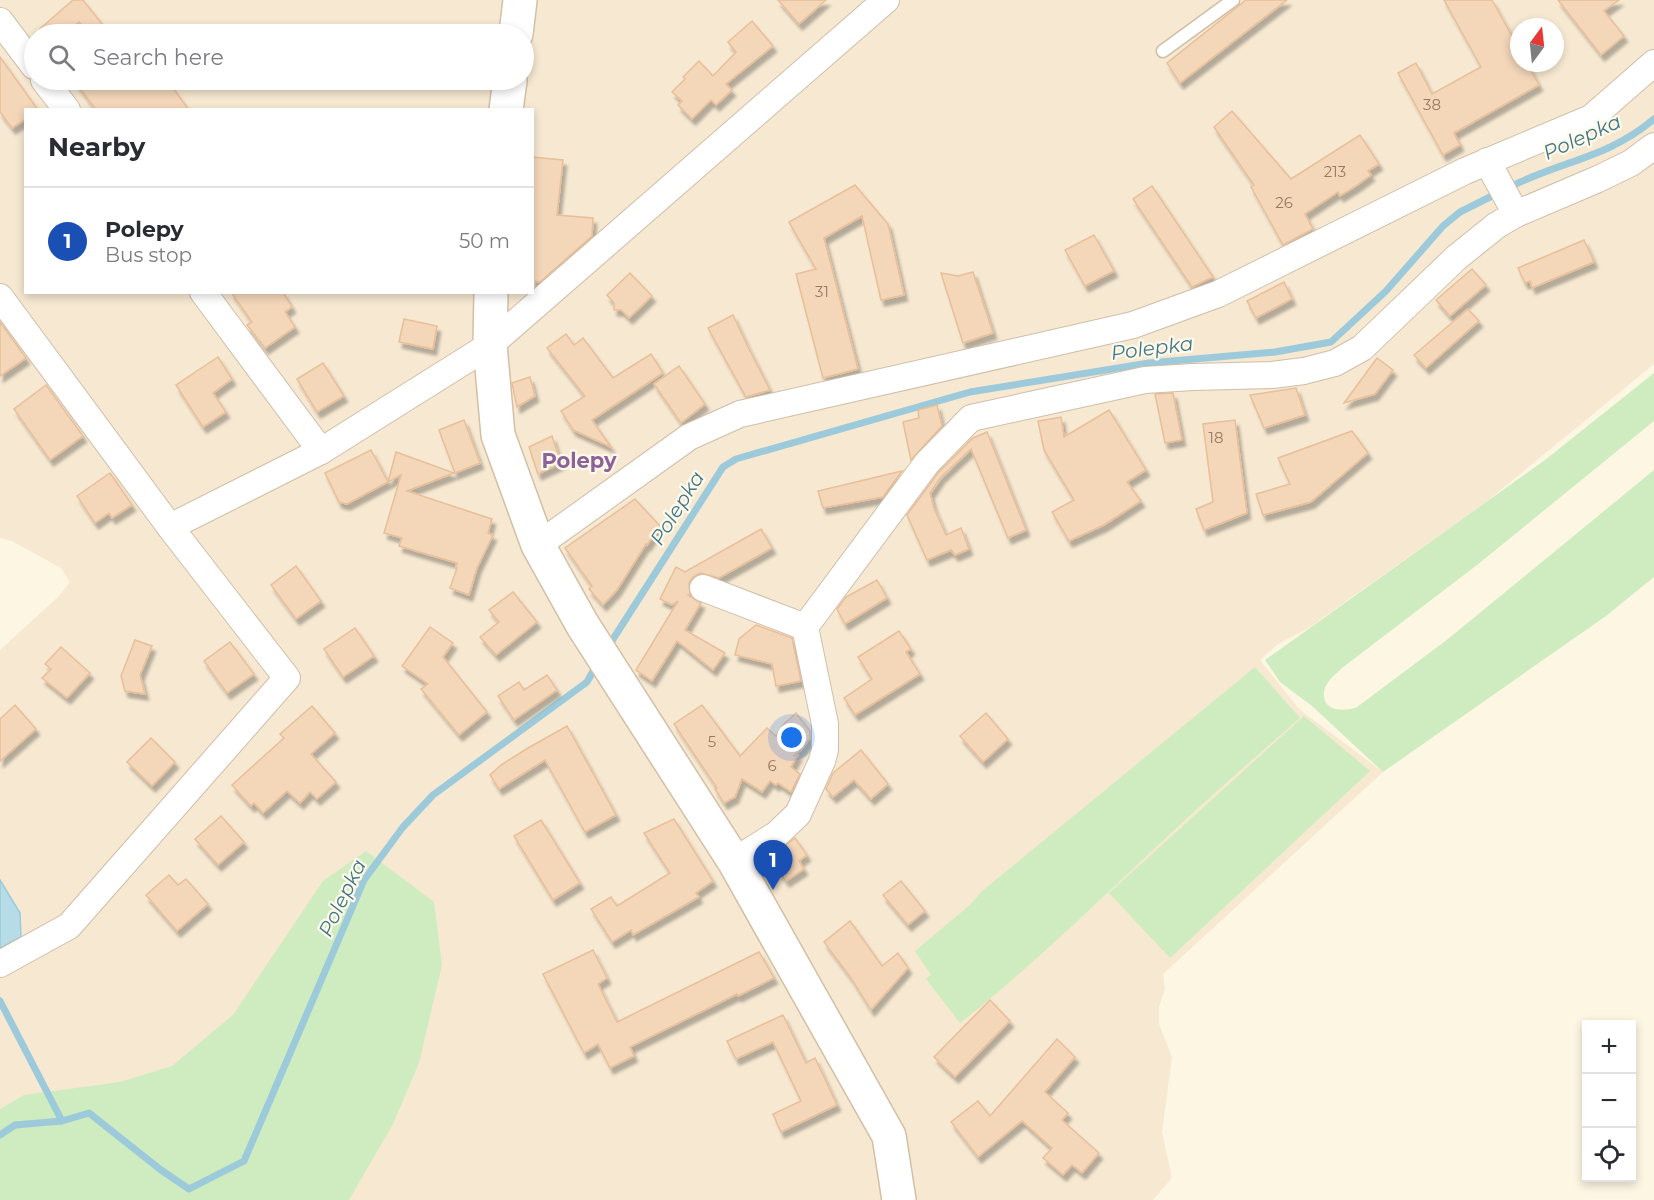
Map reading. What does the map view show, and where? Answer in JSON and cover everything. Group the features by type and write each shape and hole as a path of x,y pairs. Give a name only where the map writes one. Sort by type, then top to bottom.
{"street":[{"path":"517,24 520,0"},
{"path":"170,527 321,451 490,345 886,0"},
{"path":"0,21 24,52"},
{"path":"538,545 689,437 740,414 1134,325 1218,294 1492,169 1591,118 1654,63"},
{"path":"52,90 65,108"},
{"path":"506,108 509,90"},
{"path":"734,861 777,834 798,814 822,761 825,750 825,724 805,627 927,463 971,418 1145,380 1193,376 1272,375 1304,371 1335,363 1362,348 1456,258 1513,208 1599,179 1631,163 1654,146"},
{"path":"1492,169 1513,208"},
{"path":"204,294 321,451"},
{"path":"491,294 490,345 498,435 538,545 582,624 734,861 889,1136 899,1200"},
{"path":"0,297 170,527 287,678 69,926 0,964"},
{"path":"703,588 805,627"}],"lane":[{"path":"1163,51 1233,0"}],"shaded area":[{"path":"0,0 1654,0 1654,364 1486,502 1307,629 1278,644 1260,660 1299,709 1383,772 1163,974 1165,989 1159,1007 1159,1024 1172,1057 1162,1132 1172,1178 1153,1200 153,1200 0,1123 0,650 58,597 70,582 61,568 12,541 0,538"}],"green space":[{"path":"1654,373 1654,421 1477,565 1342,668 1326,685 1324,699 1330,707 1335,709 1346,710 1357,707 1448,639 1654,470 1654,577 1606,616 1383,772 1312,706 1280,682 1265,660 1545,460"},
{"path":"1255,667 1300,718 1198,808 1046,950 960,1023 926,979 931,975 915,951 971,904 981,892"},
{"path":"1304,716 1370,771 1170,958 1109,893"},
{"path":"366,851 434,902 442,965 419,1063 393,1124 349,1200 0,1200 0,1109 24,1095 120,1082 172,1066 233,1015 323,881"}],"water":[{"path":"0,880 20,913 21,937 0,948"}],"building":[{"path":"73,0 83,0 102,24 81,24 79,22 76,24 45,24"},
{"path":"778,0 826,0 799,24"},
{"path":"1246,0 1287,0 1180,83 1167,63"},
{"path":"1444,0 1492,0 1510,33 1510,72 1532,72 1539,85 1454,133 1460,145 1443,155 1398,73 1416,63 1432,94 1481,67"},
{"path":"1558,0 1619,0 1604,11 1624,36 1601,55"},
{"path":"752,21 773,46 726,84 732,90 716,105 711,100 692,119 678,105 682,101 672,92 699,61 713,76 736,52 728,42"},
{"path":"0,57 37,108 24,108 24,120 12,128 0,112"},
{"path":"81,90 174,90 188,108 95,108"},
{"path":"1232,111 1291,179 1360,135 1379,164 1368,171 1371,175 1356,186 1340,196 1338,192 1305,214 1313,229 1283,245 1251,187 1254,185 1214,127"},
{"path":"534,157 563,160 557,215 593,218 592,236 540,282 534,281"},
{"path":"855,185 888,224 904,295 881,300 862,216 824,238 858,369 823,378 796,274 816,269 789,222"},
{"path":"1152,186 1213,277 1192,287 1133,199"},
{"path":"1094,235 1114,271 1085,286 1065,250"},
{"path":"1584,240 1594,262 1532,288 1530,281 1525,283 1518,268"},
{"path":"1472,269 1486,285 1450,316 1436,300"},
{"path":"973,272 993,333 963,343 941,273 958,276"},
{"path":"630,273 652,296 629,318 621,310 614,310 614,303 607,295"},
{"path":"1284,282 1292,299 1256,318 1247,301"},
{"path":"232,294 284,294 292,307 285,312 295,327 265,348 247,325 252,322"},
{"path":"1468,309 1479,321 1426,368 1414,355"},
{"path":"733,315 770,390 746,397 708,328"},
{"path":"404,319 437,326 433,349 399,342"},
{"path":"0,322 26,358 0,376"},
{"path":"566,334 574,345 583,338 613,378 651,354 663,373 592,420 611,447 573,430 561,411 585,396 547,348"},
{"path":"218,357 232,379 213,393 226,412 203,427 176,385"},
{"path":"1377,358 1393,370 1375,394 1344,403"},
{"path":"323,363 344,396 317,412 297,379"},
{"path":"679,366 705,404 681,423 654,384"},
{"path":"530,377 535,396 517,407 512,383"},
{"path":"46,385 83,436 50,460 14,409"},
{"path":"1296,388 1305,415 1264,428 1250,395"},
{"path":"1173,393 1182,440 1165,443 1155,394"},
{"path":"937,405 942,426 911,460 903,422 919,418 918,410"},
{"path":"1109,410 1146,470 1127,482 1141,501 1104,525 1069,541 1052,512 1074,500 1044,450 1038,421 1061,417 1064,437"},
{"path":"464,420 480,463 455,473 439,430"},
{"path":"1235,420 1247,513 1204,530 1196,509 1213,502 1203,424"},
{"path":"1352,431 1368,453 1311,502 1263,515 1256,494 1290,484 1278,458"},
{"path":"987,432 1026,530 1008,538 971,449 941,477 930,493 946,535 961,528 969,549 955,555 951,550 927,560 907,515 938,473 973,438"},
{"path":"552,436 561,463 538,474 529,447"},
{"path":"371,450 388,482 347,504 339,502 325,473"},
{"path":"396,452 454,473 407,491 492,519 488,533 493,535 477,568 469,595 450,588 457,563 399,546 402,538 384,533 401,475 388,482"},
{"path":"902,471 883,497 823,508 818,491"},
{"path":"110,473 132,505 112,518 109,513 95,523 77,496"},
{"path":"635,499 660,526 617,590 603,605 589,589 592,586 565,548"},
{"path":"761,529 772,548 719,578 700,573 689,583 690,594 688,595 701,603 685,630 725,653 713,670 677,641 652,681 636,670 678,601 672,605 660,599 676,567 685,572"},
{"path":"296,566 321,601 296,619 271,585"},
{"path":"877,580 887,598 845,624 837,609 846,597"},
{"path":"513,592 537,622 496,655 480,637 499,622 489,610"},
{"path":"756,625 792,638 801,681 776,686 772,664 735,655 739,639"},
{"path":"430,627 453,643 443,657 487,712 459,735 421,689 428,684 402,666"},
{"path":"355,628 374,656 343,677 324,649"},
{"path":"899,631 911,649 906,652 920,674 855,715 844,698 872,679 858,657"},
{"path":"135,640 152,646 140,675 145,694 125,691 121,676"},
{"path":"230,642 254,674 227,693 204,661"},
{"path":"61,647 90,673 67,698 42,678 51,669 45,664"},
{"path":"547,675 557,690 514,720 498,696 519,682 524,690"},
{"path":"15,705 36,729 0,761 0,719"},
{"path":"702,705 740,756 767,728 776,736 784,724 796,713 810,731 810,738 793,756 798,755 791,767 800,774 791,792 778,783 776,785 770,781 762,792 742,779 735,797 724,803 715,789 717,788 674,724"},
{"path":"312,706 335,733 311,754 336,782 317,799 310,792 300,803 287,791 263,813 254,803 251,806 232,785 284,738 280,734"},
{"path":"986,713 1008,739 983,762 960,736"},
{"path":"567,726 616,815 585,832 545,760 499,789 490,775 501,765"},
{"path":"151,738 175,762 152,786 127,762"},
{"path":"861,750 888,784 871,799 854,780 833,797 826,789 833,773"},
{"path":"221,816 244,842 218,865 195,839"},
{"path":"674,819 713,881 696,893 699,897 633,935 631,930 612,942 591,909 611,897 617,906 670,873 644,833"},
{"path":"541,820 580,883 553,900 514,836"},
{"path":"795,838 807,855 799,861 804,869 786,881 769,857"},
{"path":"169,875 178,885 186,879 208,904 177,931 146,895"},
{"path":"901,881 925,911 908,925 883,895"},
{"path":"850,921 882,966 898,953 908,968 871,1010 824,942"},
{"path":"593,950 607,978 598,984 617,1022 759,952 774,978 630,1047 634,1056 610,1068 598,1044 584,1053 543,974"},
{"path":"990,1000 1010,1021 955,1077 934,1057"},
{"path":"783,1015 806,1063 815,1058 837,1105 781,1132 773,1114 801,1101 773,1042 736,1059 727,1041"},
{"path":"1057,1039 1075,1057 1045,1092 1068,1113 1062,1120 1099,1153 1082,1173 1072,1165 1063,1175 1043,1158 1052,1148 1022,1121 978,1157 951,1122 978,1101 990,1116"}],"waterway":[{"name":"Polepka","path":"1508,188 1619,143 1654,119"},
{"name":"Polepka","path":"608,647 723,467 736,459 970,392 1149,363 1275,352 1331,342 1386,291 1443,226 1460,212 1498,193"},
{"name":"Polepka","path":"0,1135 15,1125 62,1121 89,1113 161,1170 189,1189 244,1161 364,880 403,827 433,795 587,682 597,664"},
{"path":"0,1001 62,1121"}],"place":[{"name":"Polepy","path":"773,890"}],"district":[{"name":"Polepy","path":"579,460"}]}
